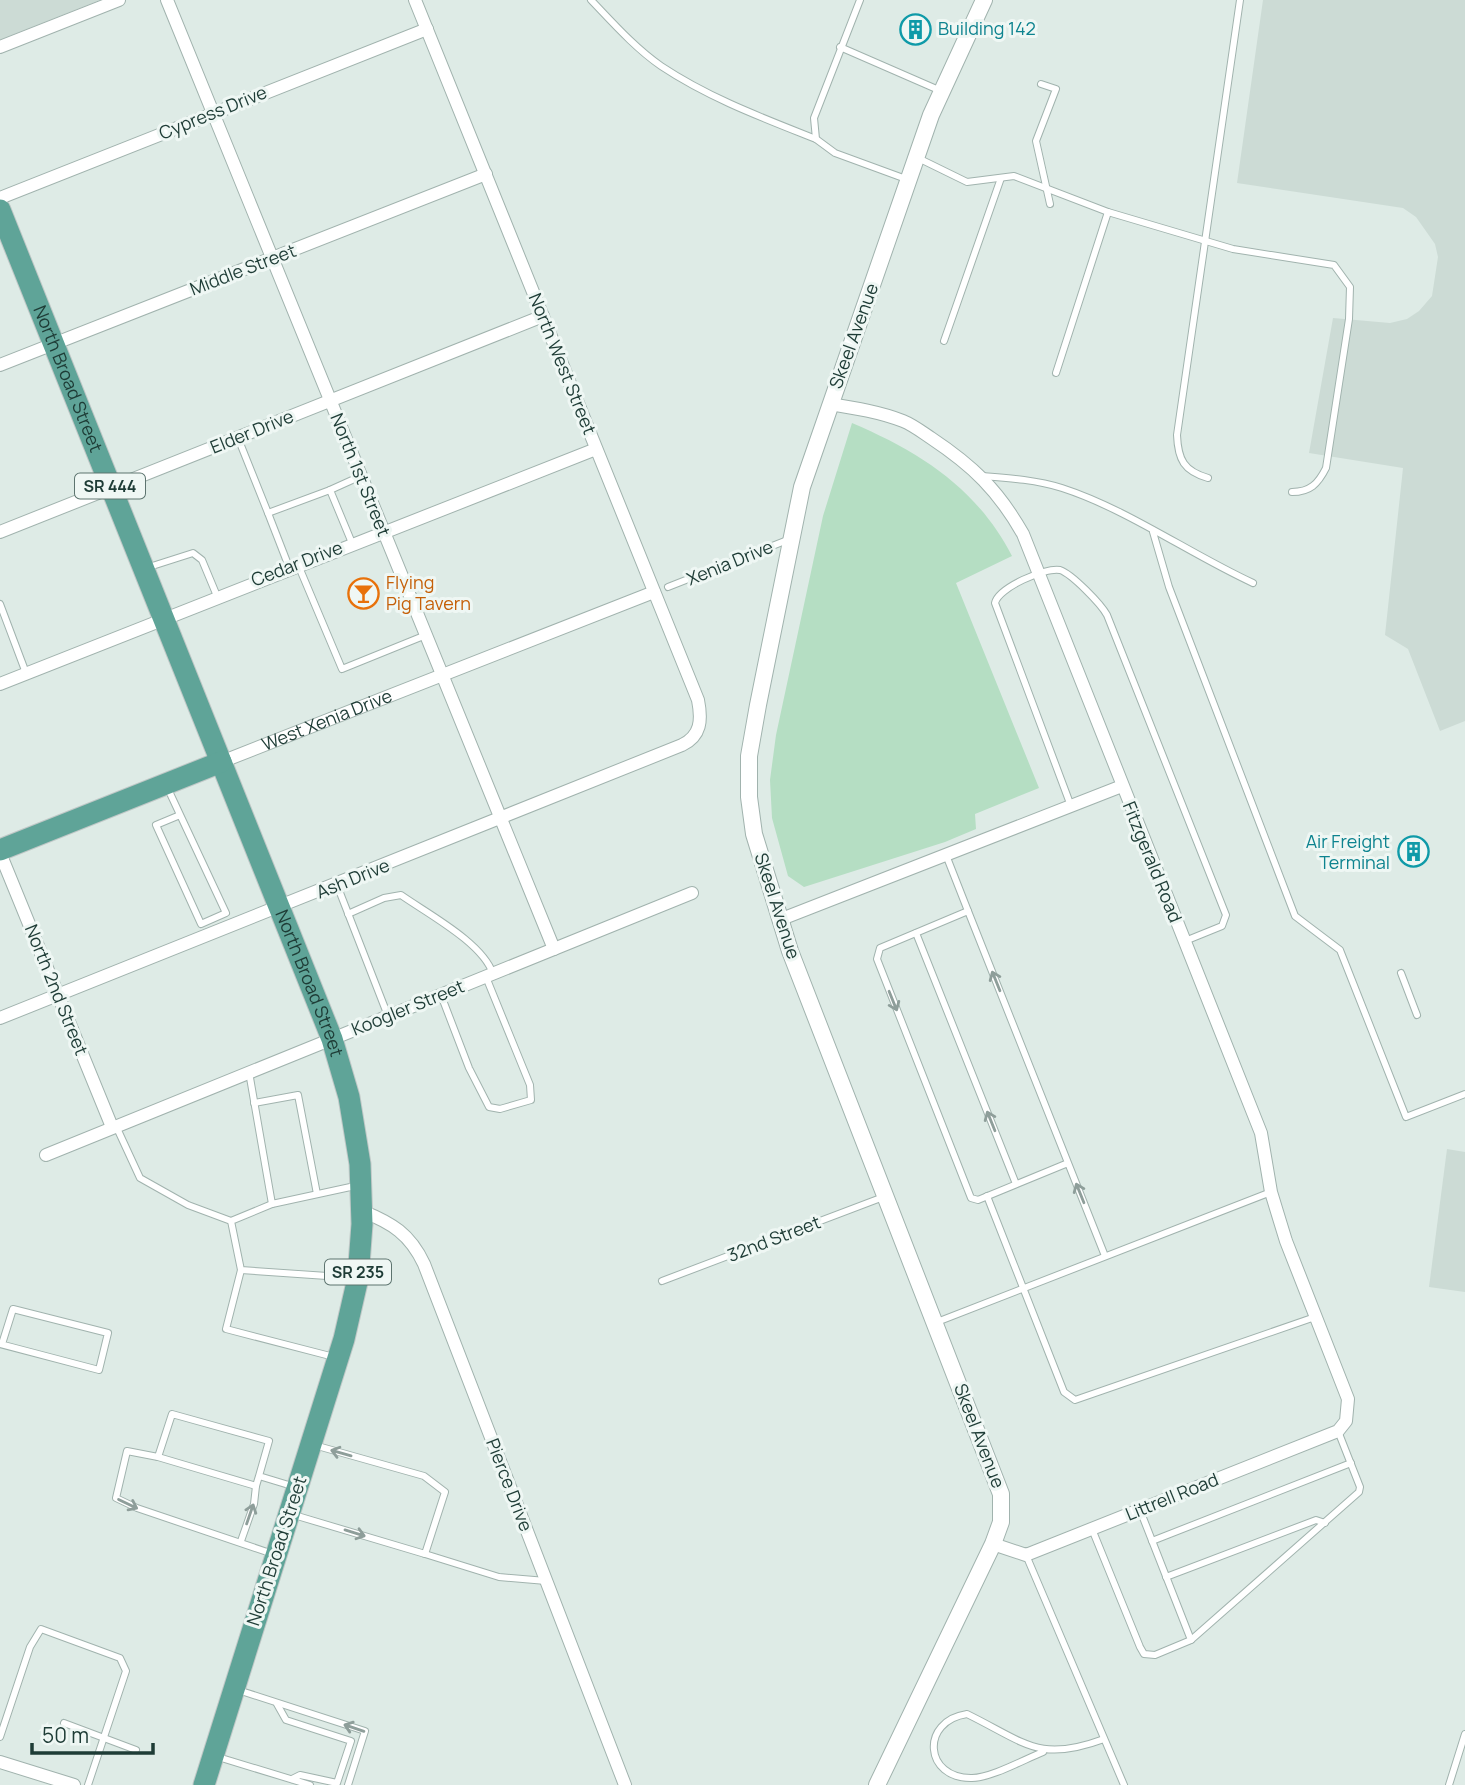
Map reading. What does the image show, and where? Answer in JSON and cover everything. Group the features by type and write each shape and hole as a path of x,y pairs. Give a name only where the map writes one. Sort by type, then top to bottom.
{"main road":[{"name":"North Broad Street","path":"0,210 332,1039 349,1097 361,1185 358,1278 338,1358 204,1785"},
{"name":"West Xenia Drive","path":"0,851 221,761"}],"street":[{"path":"0,47 119,0"},
{"name":"North 1st Street","path":"167,0 554,949"},
{"name":"North West Street","path":"415,0 698,700 701,715 698,729"},
{"name":"Skeel Avenue","path":"877,1785 993,1544 1001,1521 1002,1494 779,919 754,834 748,773 758,705 802,487 943,91 984,0"},
{"name":"Cypress Drive","path":"0,198 427,29"},
{"name":"Middle Street","path":"0,365 486,174"},
{"name":"Elder Drive","path":"0,531 543,316"},
{"name":"Fitzgerald Road","path":"830,404 871,411 906,422 983,476 1007,505 1023,534 1261,1133 1271,1192 1315,1317 1348,1399 1342,1426"},
{"name":"Cedar Drive","path":"0,684 293,566 597,449"},
{"name":"West Xenia Drive","path":"221,761 654,592"},
{"name":"Ash Drive","path":"0,1018 337,886 682,745 693,740 698,729"},
{"path":"779,919 1122,786"},
{"name":"North 2nd Street","path":"0,851 114,1126"},
{"name":"Koogler Street","path":"46,1155 692,893"},
{"name":"Pierce Drive","path":"362,1211 400,1229 415,1244 625,1785"},
{"name":"Littrell Road","path":"1026,1555 1342,1426"},
{"path":"993,1544 1026,1555"},
{"path":"0,1762 74,1785"}],"lane":[{"path":"591,0 620,32 660,65 741,110 816,139 835,153 910,180"},
{"path":"816,139 814,118 860,0"},
{"path":"1208,478 1189,471 1182,464 1177,435 1240,0"},
{"path":"840,47 943,91"},
{"path":"1041,84 1056,89 1036,141 1050,204"},
{"path":"918,158 967,182 1014,176 1108,212 1233,249 1334,265 1350,287 1349,319 1326,468 1314,486 1303,492 1293,492"},
{"path":"944,341 1000,178"},
{"path":"1056,373 1108,212"},
{"path":"238,438 268,513 342,669 426,635"},
{"path":"983,476 1061,487 1098,503 1253,583"},
{"path":"268,513 361,477"},
{"path":"330,490 352,543"},
{"path":"1153,533 1169,587 1295,916 1340,950 1406,1117 1465,1094"},
{"name":"Xenia Drive","path":"668,587 791,539"},
{"path":"145,568 193,553 202,561 217,596"},
{"path":"1071,806 995,603 997,595 1005,588 1053,570 1063,571 1103,608 1221,903 1226,921 1222,926 1183,942"},
{"path":"0,604 26,673"},
{"path":"166,784 233,927"},
{"path":"180,815 156,825 201,924 226,913"},
{"path":"946,855 1105,1256"},
{"path":"337,886 388,1016"},
{"path":"348,914 384,898 401,895 468,942 485,959 530,1086 531,1100 500,1110 489,1107 469,1068 441,995"},
{"path":"968,911 880,948 877,959 971,1198 987,1196 1068,1163"},
{"path":"916,933 1016,1184"},
{"path":"1401,973 1417,1015"},
{"path":"249,1072 272,1204"},
{"path":"254,1103 298,1095 317,1194"},
{"path":"114,1126 140,1178 188,1205 231,1221 272,1204 361,1185"},
{"path":"935,1322 1271,1192"},
{"name":"32nd Street","path":"662,1281 886,1196"},
{"path":"987,1196 1063,1392 1075,1399 1315,1317"},
{"path":"231,1221 241,1270 226,1329 338,1358"},
{"path":"241,1270 358,1278"},
{"path":"13,1309 108,1333 99,1370 1,1344 13,1309"},
{"path":"158,1457 172,1414 269,1441 256,1486 254,1504 241,1541"},
{"path":"1092,1529 1144,1654 1155,1655 1191,1640 1359,1492 1342,1426"},
{"path":"311,1445 424,1476 445,1492 425,1554"},
{"path":"256,1486 158,1457 127,1451 116,1498 137,1508 276,1555"},
{"path":"1152,1541 1350,1463"},
{"path":"259,1476 298,1488"},
{"path":"1140,1510 1191,1640"},
{"path":"289,1513 499,1577 546,1581"},
{"path":"1166,1577 1316,1520 1325,1523"},
{"path":"1026,1555 1124,1785"},
{"path":"0,1737 36,1634 45,1629 120,1657 126,1671 88,1785"},
{"path":"233,1689 365,1731 348,1785"},
{"path":"277,1704 286,1720 351,1741 337,1783 300,1774 292,1779"},
{"path":"1043,1752 967,1714 955,1716 941,1726 934,1741 934,1755 942,1769 959,1778 976,1778 1043,1752 1073,1750 1104,1739"},
{"path":"64,1723 136,1750"},
{"path":"1449,1785 1465,1734"},
{"path":"212,1756 310,1785"}],"shaded area":[{"path":"0,0 100,0 0,40"},
{"path":"1263,0 1465,0 1465,721 1440,731 1408,649 1385,635 1403,468 1309,453 1333,318 1390,323 1407,319 1419,311 1432,296 1438,257 1435,244 1416,217 1403,208 1237,183"},
{"path":"1447,1149 1465,1152 1465,1292 1429,1287"}],"green space":[{"path":"852,423 901,446 944,475 982,511 1012,556 956,583 1039,788 975,814 976,829 945,842 804,887 788,876 772,818 770,780 776,735 823,516"}],"place":[{"name":"Building 142","path":"915,29"},
{"name":"Flying Pig Tavern","path":"363,593"},
{"name":"Air Freight Terminal","path":"1413,852"}]}
